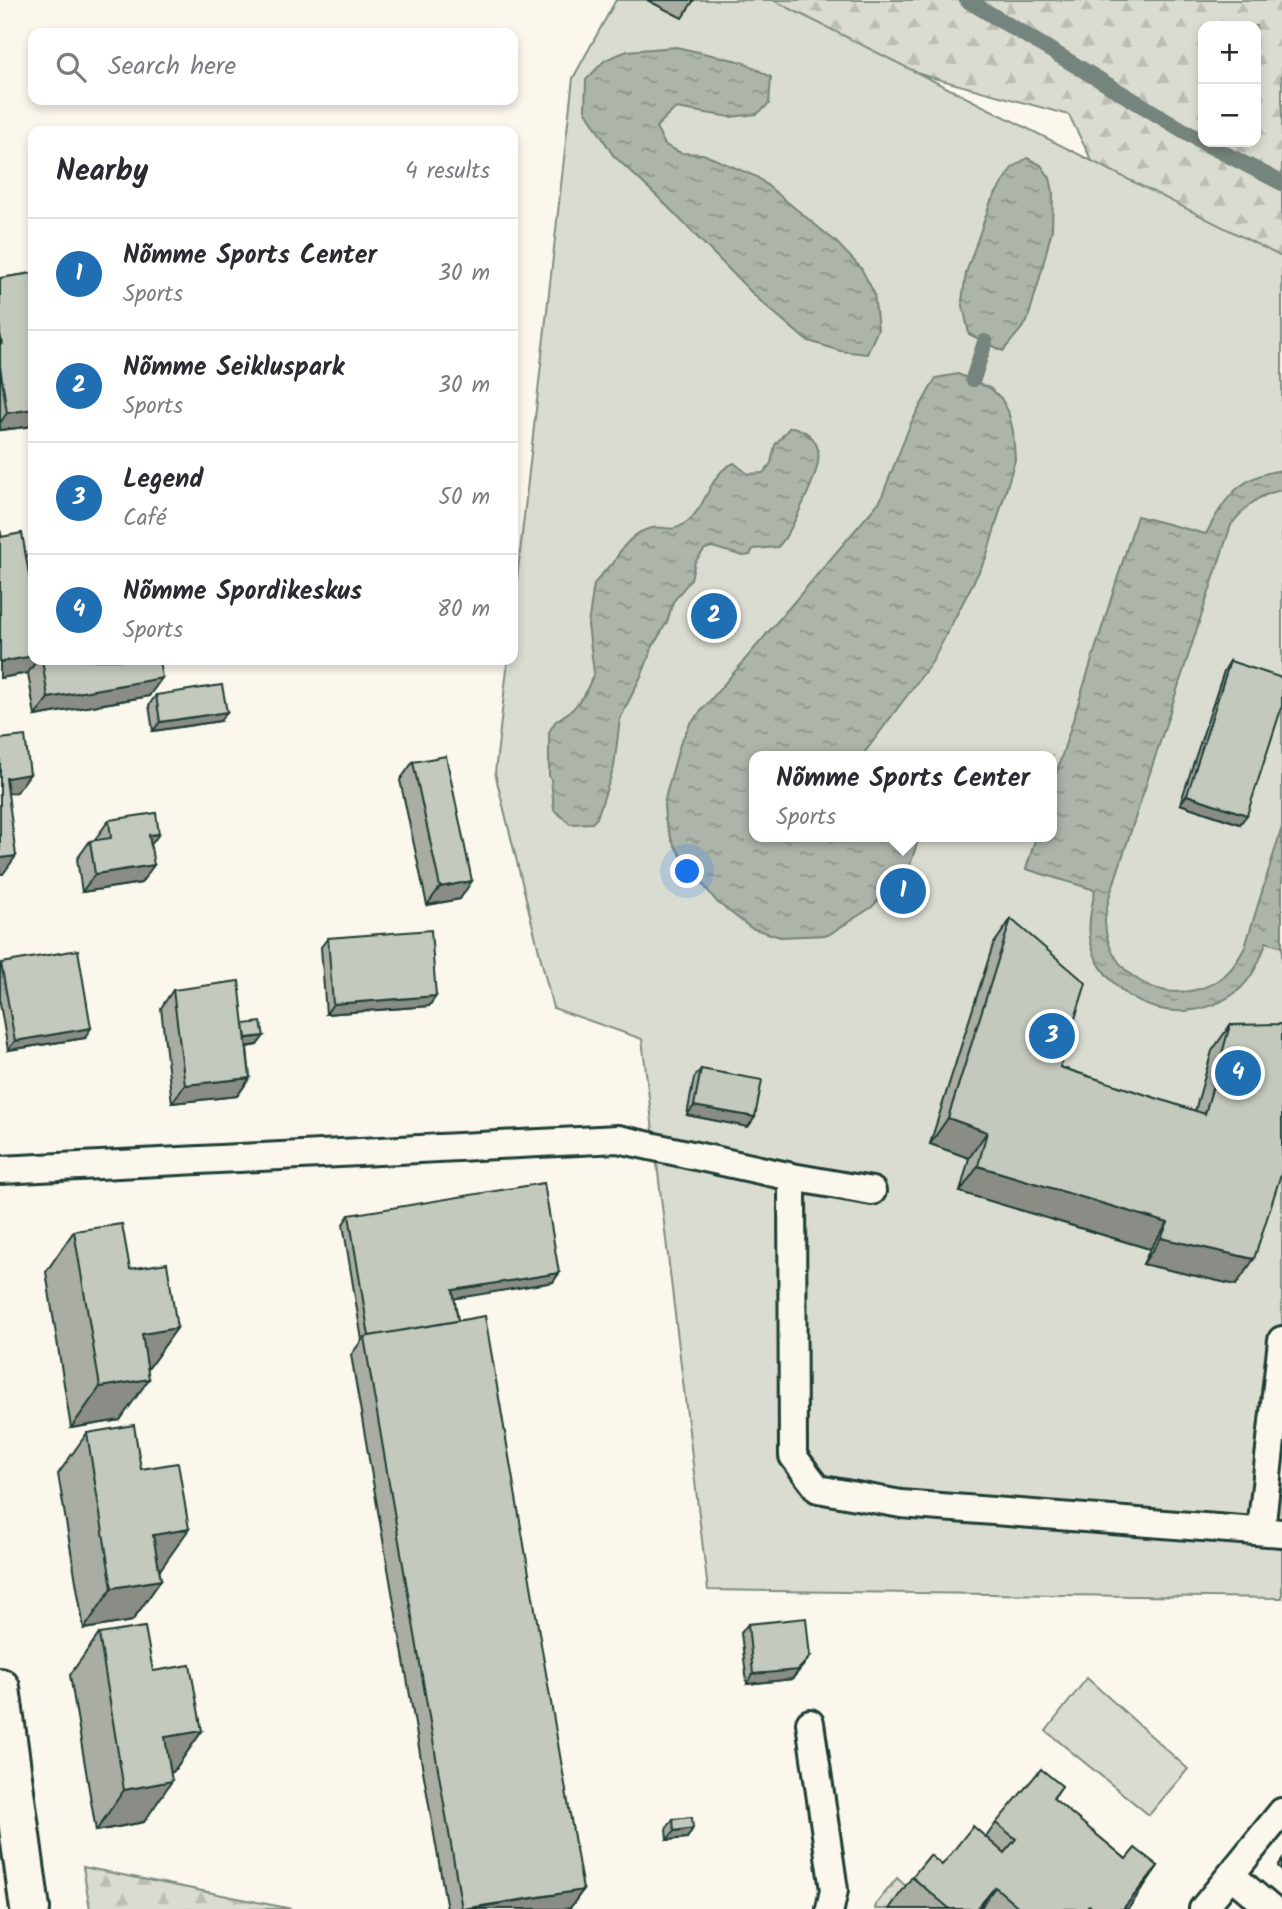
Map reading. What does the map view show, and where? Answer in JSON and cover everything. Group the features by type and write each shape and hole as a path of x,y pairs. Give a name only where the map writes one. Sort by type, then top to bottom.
{"street":[{"path":"0,1688 30,1909"}],"lane":[{"path":"0,1170 618,1139 792,1177 872,1191"},
{"path":"792,1177 793,1456 818,1489 901,1504 1272,1532 1282,1340"},
{"path":"810,1723 834,1890 830,1909"},
{"path":"1203,1909 1282,1812"},
{"path":"1231,1875 1271,1909"}],"green space":[{"path":"616,0 773,0 1282,257 1282,1598 708,1590 642,1039 553,1008 495,773 507,665 518,665 518,570 573,78"},
{"path":"649,0 1282,0 1282,318 1152,281 1069,115"},
{"path":"1087,1678 1188,1769 1149,1815 1046,1731"},
{"path":"83,1867 292,1909 90,1909"},
{"path":"897,1878 908,1888 891,1909 875,1909 876,1904"}],"water":[{"path":"676,47 743,62 771,77 769,104 757,114 730,117 676,108 656,127 665,145 681,153 703,154 757,177 835,241 861,268 874,293 878,329 867,354 840,351 806,340 757,298 613,155 585,110 586,80 605,60 627,51"},
{"path":"1027,158 1041,165 1050,178 1053,192 1052,229 1027,322 1003,351 969,334 962,301 966,273 991,201 1012,168"},
{"path":"958,374 990,388 1001,398 1008,411 1013,431 1015,460 986,558 932,662 866,751 749,751 749,842 917,842 910,865 872,907 828,935 780,937 751,928 717,902 672,841 665,820 664,804 680,744 690,724 880,501 911,423 936,378"},
{"path":"793,427 813,439 818,448 818,457 814,478 790,530 778,547 753,549 750,555 743,556 712,547 705,549 695,562 691,579 673,602 667,622 653,646 620,719 614,767 597,818 592,823 570,824 554,810 549,776 549,732 555,722 573,709 585,694 594,673 588,625 594,584 639,533 658,527 673,529 688,521 700,507 719,474 726,468 734,463 748,474 763,473 771,463 775,445 789,428"},
{"path":"1282,470 1282,490 1253,502 1231,525 1110,895 1105,922 1109,943 1118,961 1132,976 1149,986 1168,991 1188,991 1208,986 1229,971 1245,947 1282,827 1282,947 1266,942 1250,978 1227,998 1194,1010 1160,1009 1128,996 1102,969 1091,945 1091,914 1095,890 1026,869 1034,842 1057,842 1057,771 1137,516 1206,534 1235,491 1244,483"}],"building":[{"path":"28,274 28,410 7,413 0,366 0,278"},
{"path":"0,530 1,537 22,533 28,568 28,657 0,662"},
{"path":"1230,661 1282,678 1282,706 1247,815 1187,795"},
{"path":"43,665 160,665 162,678 48,698"},
{"path":"222,685 227,712 160,722 156,695"},
{"path":"25,736 30,774 6,778 16,856 0,858 0,739"},
{"path":"446,756 472,881 440,887 413,762"},
{"path":"156,813 159,834 149,835 154,865 95,874 90,841 111,838 109,820"},
{"path":"1011,919 1086,983 1060,1067 1205,1114 1230,1025 1282,1024 1282,1171 1254,1259 1161,1238 1168,1223 978,1166 987,1132 948,1118"},
{"path":"431,930 436,996 333,1004 328,938"},
{"path":"78,950 91,1028 15,1041 1,963"},
{"path":"239,981 250,1078 185,1085 173,990"},
{"path":"261,1022 264,1036 246,1038 244,1024"},
{"path":"701,1069 762,1080 755,1117 694,1106"},
{"path":"544,1183 559,1273 453,1290 458,1321 369,1336 349,1215"},
{"path":"122,1224 130,1269 167,1263 177,1328 142,1334 149,1379 100,1387 74,1231"},
{"path":"485,1316 583,1890 462,1909 364,1337"},
{"path":"134,1425 141,1469 178,1463 189,1529 153,1535 161,1580 112,1588 87,1433"},
{"path":"806,1618 810,1657 798,1670 753,1674 748,1624"},
{"path":"145,1627 153,1671 190,1665 202,1731 165,1737 172,1781 124,1790 99,1634"},
{"path":"1041,1769 1062,1786 1053,1798 1126,1859 1135,1848 1158,1866 1123,1909 1094,1909 1089,1905 1085,1909 1021,1909 995,1887 977,1909 950,1909 912,1877 930,1855 942,1865 973,1826 1004,1853 1016,1839 996,1823"},
{"path":"692,1817 693,1828 674,1831 673,1819"}],"waterway":[{"path":"967,0 1206,144 1282,183"},
{"path":"973,379 985,342"}],"place":[{"name":"Nõmme Seikluspark","path":"714,616"},
{"name":"Nõmme Sports Center","path":"903,891"},
{"name":"Legend","path":"1052,1036"},
{"name":"Nõmme Spordikeskus","path":"1238,1073"}]}
